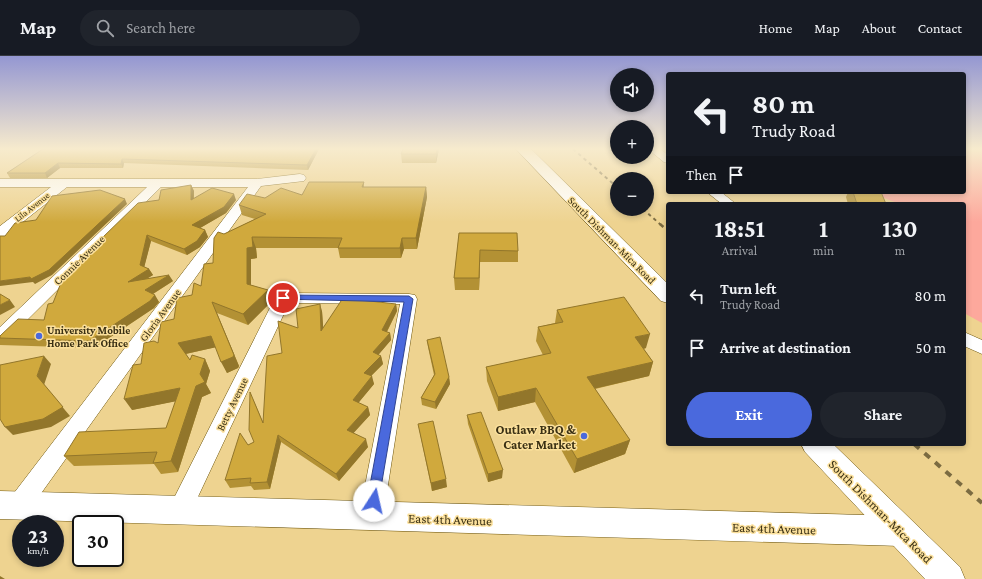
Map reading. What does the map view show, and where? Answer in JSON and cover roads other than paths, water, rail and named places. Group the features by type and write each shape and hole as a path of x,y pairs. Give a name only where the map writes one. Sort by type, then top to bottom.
{"main road":[{"name":"South Dishman-Mica Road","path":"547,173 666,294"},
{"name":"South Dishman-Mica Road","path":"817,446 948,579"}],"street":[{"path":"0,183 258,183 300,178"},
{"name":"Lila Avenue","path":"0,232 65,182"},
{"name":"Connie Avenue","path":"0,337 158,183"},
{"name":"Gloria Avenue","path":"10,505 258,183"},
{"path":"717,194 727,202"},
{"name":"Betty Avenue","path":"180,510 283,298 409,299 371,517"},
{"path":"966,339 982,348"},
{"name":"East 4th Avenue","path":"10,505 371,517 901,531"}],"railway":[{"path":"601,173 610,181"},
{"path":"651,216 661,225"},
{"path":"660,224 666,229"},
{"path":"916,446 982,503"}],"place":[{"name":"University Mobile Home Park Office","path":"39,336"},
{"name":"Outlaw BBQ & Cater Market","path":"584,436"}]}
